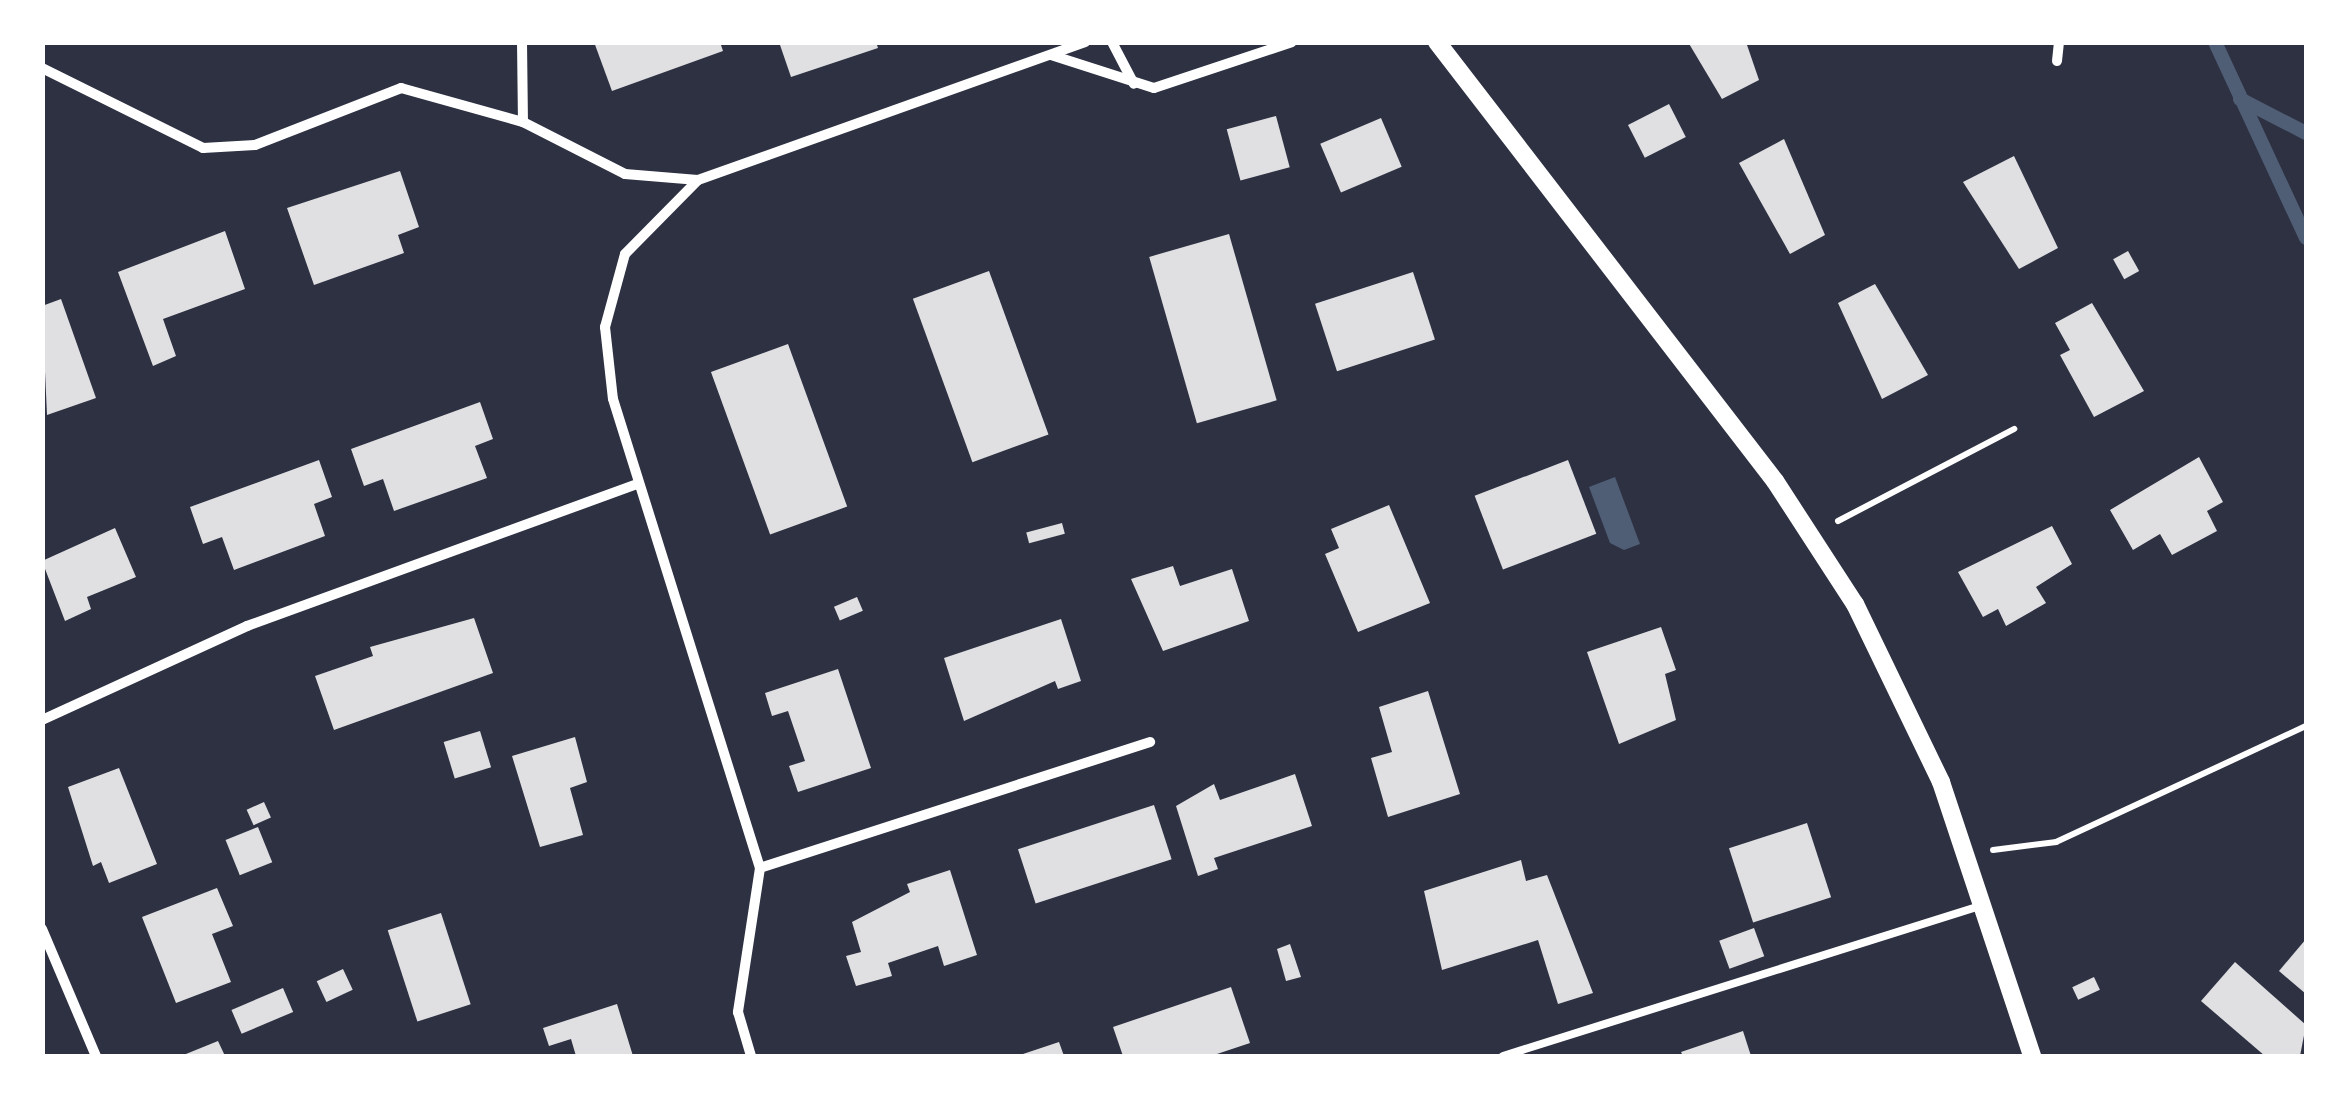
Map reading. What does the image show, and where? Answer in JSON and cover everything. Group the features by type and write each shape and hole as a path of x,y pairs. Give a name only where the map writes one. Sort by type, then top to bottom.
{"street":[{"path":"522,42 523,122"},
{"path":"42,68 203,148 256,145 401,88 523,122 625,174 698,180 1085,42"},
{"path":"1112,42 1135,86"},
{"path":"1050,55 1135,86 1175,83 1292,42"},
{"path":"1437,42 1812,534 1912,712 1987,904 2032,1056"},
{"path":"2058,62 2059,42"},
{"path":"698,180 625,254 605,327 613,399 760,868 738,1012 751,1056"},
{"path":"42,720 247,626 639,483"},
{"path":"760,868 1150,742"},
{"path":"42,928 96,1056"}],"lane":[{"path":"1503,1056 1987,904"}],"path":[{"path":"1812,534 2014,429"},
{"path":"1966,852 2056,842 2306,726"}],"water":[{"path":"1615,477 1640,544 1624,550 1610,543 1589,487"}],"building":[{"path":"594,42 720,42 723,51 612,91"},
{"path":"779,42 876,42 878,48 791,77"},
{"path":"1688,42 1746,42 1759,80 1722,99"},
{"path":"1669,104 1686,137 1645,158 1628,125"},
{"path":"1276,116 1290,167 1240,180 1227,129"},
{"path":"1381,118 1402,167 1341,193 1320,144"},
{"path":"1784,139 1825,235 1790,254 1739,163"},
{"path":"2014,156 2058,248 2019,269 1963,182"},
{"path":"400,171 419,227 398,235 404,253 314,285 287,208"},
{"path":"225,231 245,289 163,319 176,356 153,366 118,272"},
{"path":"1229,234 1277,400 1197,423 1149,257"},
{"path":"2128,251 2139,271 2124,279 2113,259"},
{"path":"989,271 1049,435 972,462 913,299"},
{"path":"1413,272 1435,340 1337,371 1315,304"},
{"path":"1875,284 1928,375 1882,399 1838,303"},
{"path":"61,299 96,398 47,415 42,306"},
{"path":"2092,303 2144,391 2094,417 2060,355 2070,350 2055,323"},
{"path":"788,344 847,507 770,535 711,372"},
{"path":"480,402 493,439 475,446 487,478 394,511 383,479 364,486 351,449"},
{"path":"2199,457 2223,502 2207,511 2217,531 2172,555 2160,534 2133,550 2110,510"},
{"path":"319,460 332,497 314,504 325,536 234,570 222,537 203,544 190,507"},
{"path":"1568,460 1596,534 1503,570 1475,496"},
{"path":"1389,505 1430,603 1358,632 1325,554 1339,548 1331,529"},
{"path":"1062,523 1065,534 1029,543 1026,533"},
{"path":"2052,526 2072,564 2036,587 2046,603 2006,626 1998,609 1983,617 1958,572"},
{"path":"115,528 136,577 87,597 91,609 65,621 42,561"},
{"path":"1173,566 1180,586 1232,569 1249,621 1163,651 1131,579"},
{"path":"857,597 863,611 840,621 834,607"},
{"path":"474,618 493,673 334,730 315,676 373,656 370,647"},
{"path":"1061,619 1081,681 1058,689 1055,681 964,721 944,658"},
{"path":"1661,627 1676,670 1665,674 1676,720 1619,744 1587,652"},
{"path":"838,669 871,768 798,792 789,766 805,761 788,711 772,716 765,693"},
{"path":"1428,691 1460,794 1388,817 1371,758 1392,752 1379,707"},
{"path":"480,731 491,767 455,778 444,742"},
{"path":"575,737 587,782 570,788 583,835 540,847 512,756"},
{"path":"119,768 157,864 109,883 101,862 93,866 68,787"},
{"path":"1295,774 1312,826 1214,858 1218,869 1198,876 1176,806 1214,784 1220,800"},
{"path":"264,802 271,818 254,825 247,810"},
{"path":"1154,805 1172,859 1036,903 1018,849"},
{"path":"1807,823 1831,897 1753,923 1729,848"},
{"path":"258,827 272,862 240,875 226,840"},
{"path":"1521,860 1526,881 1547,875 1593,993 1558,1004 1538,940 1442,970 1424,891"},
{"path":"950,870 977,955 944,966 938,946 888,963 892,976 856,986 846,956 861,952 852,922 910,892 907,884"},
{"path":"217,888 233,926 212,934 231,982 176,1003 142,917"},
{"path":"441,913 471,1004 417,1022 388,930"},
{"path":"1754,928 1764,956 1729,969 1719,941"},
{"path":"2306,939 2306,994 2279,971"},
{"path":"1290,944 1301,977 1286,981 1277,949"},
{"path":"2235,962 2306,1025 2300,1056 2265,1056 2201,1001"},
{"path":"343,969 353,990 326,1002 317,981"},
{"path":"2094,977 2100,990 2078,1000 2072,987"},
{"path":"1231,987 1250,1043 1211,1056 1123,1056 1113,1027"},
{"path":"283,988 293,1012 242,1034 231,1010"},
{"path":"617,1004 633,1056 576,1056 571,1039 549,1046 543,1028"},
{"path":"1743,1031 1751,1056 1683,1056 1681,1052"},
{"path":"218,1041 225,1056 181,1056"},
{"path":"1059,1042 1064,1056 1017,1056"}],"waterway":[{"path":"2215,42 2306,238"},
{"path":"2240,99 2306,133"}]}
